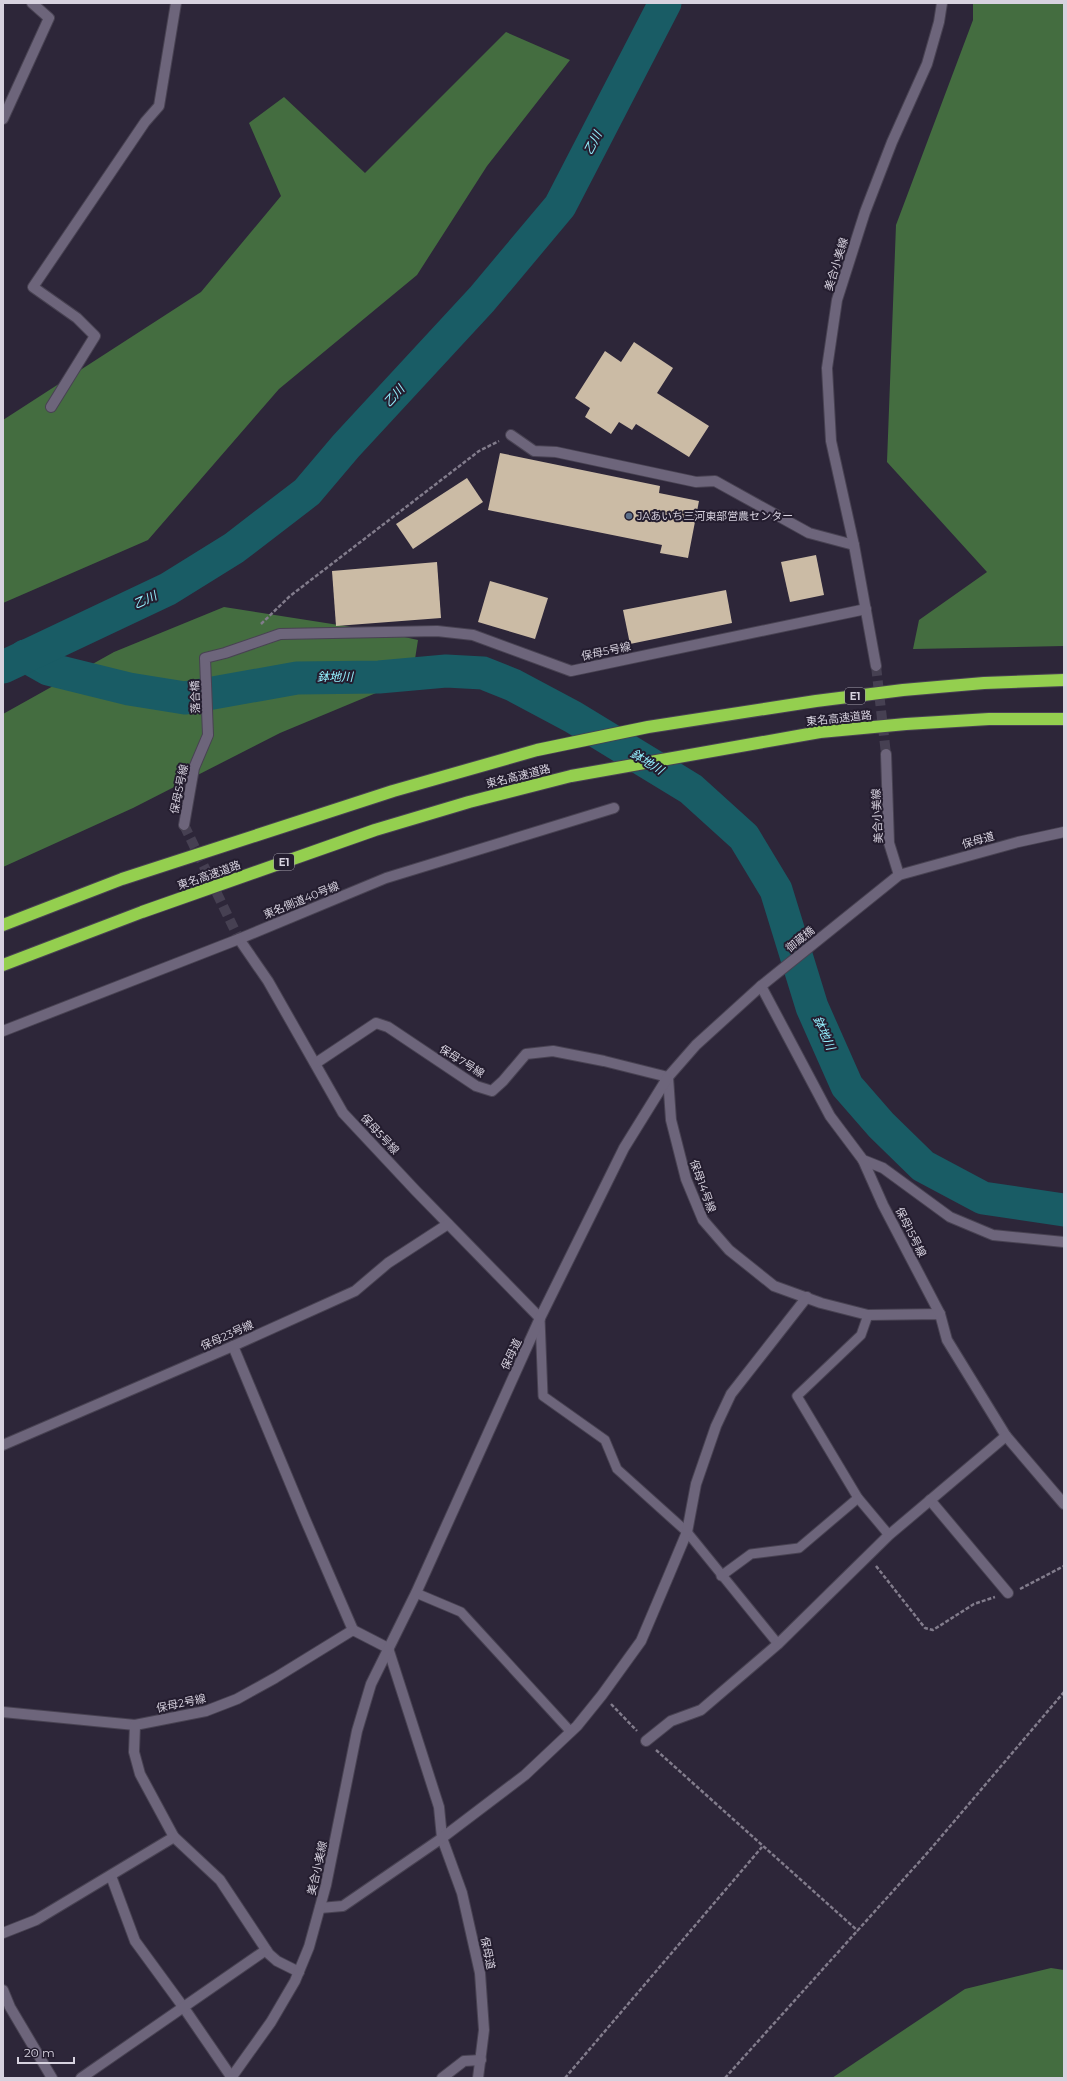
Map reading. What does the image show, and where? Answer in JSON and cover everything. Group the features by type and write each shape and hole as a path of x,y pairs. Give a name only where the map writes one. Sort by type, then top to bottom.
{"highway":[{"name":"東名高速道路","path":"3,925 122,879 392,791 537,750 648,727 816,700 984,683 1064,680"},
{"name":"東名高速道路","path":"3,965 142,912 375,830 470,802 571,776 820,732 990,719 1064,719"}],"street":[{"path":"3,119 49,18 32,3"},
{"path":"51,407 95,336 77,318 33,287 145,122 159,106 176,3"},
{"name":"美合小美線","path":"876,666 854,545 831,441 827,368 837,300 865,212 892,142 927,64 939,22 942,3"},
{"path":"511,436 534,451 556,452 696,482 715,481 809,533 854,545"},
{"name":"保母5号線","path":"205,658 225,653 244,645 280,634 437,631 473,635 571,671 866,609"},
{"name":"落合橋","path":"205,658 208,735"},
{"name":"保母5号線","path":"184,825 194,768 208,735"},
{"name":"美合小美線","path":"886,754 889,843 899,875"},
{"name":"東名側道40号線","path":"3,1031 239,939 386,878 614,808"},
{"name":"保母道","path":"899,875 1018,842 1064,832"},
{"name":"御蔵橋","path":"761,986 899,875"},
{"name":"保母5号線","path":"239,939 268,981 316,1063 343,1113 448,1224 540,1318"},
{"name":"保母道","path":"478,2078 484,2030 480,1973 462,1893 442,1838 439,1807 388,1648 416,1593 540,1318 624,1148 668,1078 696,1045 761,986"},
{"name":"保母15号線","path":"761,986 830,1116 863,1160 883,1205 940,1314 947,1340 1006,1436 1064,1504"},
{"name":"保母7号線","path":"316,1063 376,1023 388,1027 476,1086 492,1091 503,1081 526,1054 553,1051 604,1061 668,1078"},
{"name":"保母14号線","path":"668,1078 672,1120 686,1179 703,1220 729,1250 774,1286 821,1303 868,1315 940,1314"},
{"path":"863,1160 883,1168 950,1217 992,1235 1064,1242"},
{"name":"保母23号線","path":"3,1445 233,1346 355,1291 388,1263 448,1224"},
{"path":"320,1908 343,1906 442,1838 525,1775 571,1732 602,1695 641,1641 687,1532 696,1484 716,1426 731,1394 807,1297"},
{"path":"233,1346 353,1630 388,1648"},
{"path":"646,1741 671,1721 701,1710 778,1644 889,1535 1006,1436"},
{"path":"930,1500 1008,1593"},
{"name":"保母2号線","path":"3,1712 135,1725 206,1711 237,1699 276,1678 353,1630"},
{"name":"美合小美線","path":"232,2078 271,2022 299,1972 309,1947 326,1885 357,1731 371,1684 388,1648"},
{"path":"135,1725 134,1752 140,1774 174,1837 220,1880 266,1950 277,1961 299,1972"},
{"path":"3,1933 36,1920 174,1837"},
{"path":"111,1876 135,1941 184,2008 232,2078"},
{"path":"81,2078 266,1950"},
{"path":"3,1990 10,2007 52,2078"},
{"path":"442,2078 464,2061 481,2060"}],"lane":[{"path":"868,1315 861,1335 797,1396 858,1498 889,1535"},
{"path":"540,1318 543,1396 605,1440 617,1469 687,1532 778,1644"},
{"path":"722,1576 751,1554 799,1548 858,1498"},
{"path":"416,1593 461,1612 571,1732"}],"path":[{"path":"244,645 252,632 290,596 479,451 511,436"},
{"path":"868,1555 925,1628 933,1630 974,1604 1020,1589 1064,1566"},
{"path":"725,2078 929,1851 1064,1692"},
{"path":"602,1695 646,1741 762,1847 858,1931"},
{"path":"566,2078 762,1847"}],"green space":[{"path":"973,3 1064,3 1064,646 913,649 919,620 987,572 887,462 896,225 973,20"},
{"path":"506,32 570,60 487,166 417,275 279,389 148,540 3,603 3,420 201,292 281,196 249,123 284,97 365,173"},
{"path":"224,607 377,631 418,640 412,678 280,733 133,808 3,867 3,714 114,652"},
{"path":"1051,1968 1064,1970 1064,2078 832,2078 965,1989"}],"building":[{"path":"634,342 673,368 657,393 709,426 689,457 636,424 632,430 619,422 611,434 585,417 590,408 575,398 605,351 621,362"},
{"path":"500,453 660,486 659,493 699,501 688,558 660,553 662,545 488,510"},
{"path":"467,478 483,502 413,549 396,524"},
{"path":"816,555 824,595 790,602 781,562"},
{"path":"437,562 441,618 336,626 332,571"},
{"path":"490,581 548,598 535,639 478,622"},
{"path":"726,590 732,623 630,644 623,610"}],"waterway":[{"name":"乙川","path":"3,667 168,589 234,548 307,492 346,446 482,299 560,206 665,3"},
{"name":"鉢地川","path":"25,656 48,669 129,689 185,698 297,678 379,677 446,671 483,673 513,685 573,717 691,789 744,837 776,890 812,1007 847,1086 881,1125 923,1166 983,1198 1064,1210"}],"tunnel":[{"path":"876,666 886,754"},
{"path":"184,825 239,939"}],"place":[{"name":"JAあいち三河東部営農センター","path":"629,516"}]}
